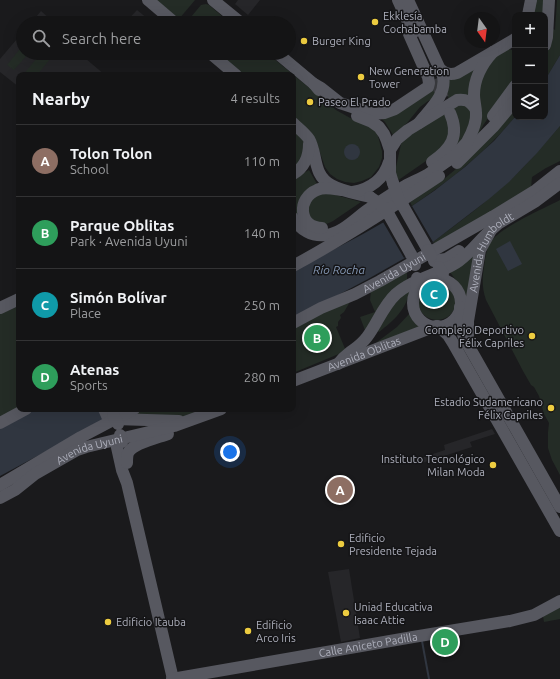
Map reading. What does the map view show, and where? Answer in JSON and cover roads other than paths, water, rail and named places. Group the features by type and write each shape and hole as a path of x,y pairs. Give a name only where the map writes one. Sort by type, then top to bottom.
{"main road":[{"path":"148,0 167,16"},
{"path":"213,0 232,16"},
{"path":"398,0 410,27 437,74 444,80 443,89 435,104 419,123"},
{"path":"408,0 437,74"},
{"path":"529,12 531,0"},
{"path":"548,18 549,0"},
{"path":"285,60 340,103 373,114 384,114 421,93 429,85 428,77 408,34 410,27"},
{"path":"296,222 302,230 310,234 320,236 336,232 451,158 467,142 475,125 476,108 474,94 480,69 486,60 504,49 512,42"},
{"path":"437,74 457,73 504,49"},
{"path":"218,60 232,72"},
{"path":"314,84 320,92 342,109 372,122 379,127 384,134 389,154 390,173 398,198 436,262 458,291 461,302 460,317 464,338 560,507"},
{"path":"478,141 492,117 512,90"},
{"path":"368,210 330,227 317,228 311,226 306,221 303,210 306,198 316,190 325,188 347,191 362,190 376,183 388,166 389,154 398,139 408,130 457,100 463,99 468,101 476,108"},
{"path":"296,264 394,207 458,163 493,127 512,105"},
{"path":"406,186 423,168 444,153 450,145 454,128 450,113"},
{"path":"296,126 308,139 319,173 323,179 330,185 370,197 378,202 390,216 413,259 416,286 413,301 416,313 425,323 437,326 448,335 560,531"},
{"path":"296,172 304,164 309,149 308,139"},
{"name":"Avenida Humboldt","path":"436,262 446,259 460,251 492,217 536,190 560,171"},
{"name":"Avenida Humboldt","path":"470,349 468,321 480,250 491,230 560,183"},
{"name":"Avenida Uyuni","path":"296,321 321,308 355,294 380,281 492,217"},
{"path":"338,364 363,342 374,328 389,302 396,295 404,288 455,263 467,255 491,230"},
{"path":"416,286 419,287 424,282 431,280 444,280 436,262"},
{"path":"0,308 16,300"},
{"name":"Avenida Oblitas","path":"296,380 437,326 443,326 453,320 459,312 460,307"},
{"path":"0,423 20,412"},
{"name":"Avenida Uyuni","path":"0,485 82,437 115,430 131,412"},
{"path":"115,430 127,457 131,449 137,445 179,430 188,422 213,412"},
{"path":"115,430 177,420 188,422"},
{"name":"Avenida Uyuni","path":"0,498 15,490 35,474 86,446 188,422"},
{"path":"115,430 128,469 128,483 173,679"},
{"path":"15,490 86,453 97,449 108,448 115,430"},
{"name":"Calle Aniceto Padilla","path":"173,679 510,621 534,616 560,601"}],"water":[{"name":"Río Rocha","path":"560,55 560,126 509,182 433,242 296,317 296,269 412,206 465,167 494,141 512,120 548,120 548,75"},
{"path":"352,144 358,146 360,152 358,158 352,160 346,158 344,152 346,146"},
{"path":"510,241 522,264 508,271 496,249"},
{"path":"30,412 119,412 0,476 0,428"}],"waterway":[{"path":"422,641 429,679"}],"tunnel":[{"path":"435,79 443,98"}],"place":[{"name":"Ekklesía Cochabamba","path":"375,22"},
{"name":"Burger King","path":"304,41"},
{"name":"New Generation Tower","path":"361,77"},
{"name":"Paseo El Prado","path":"310,102"},
{"name":"Simón Bolívar","path":"434,294"},
{"name":"Complejo Deportivo Félix Capriles","path":"532,336"},
{"name":"Parque Oblitas","path":"317,338"},
{"name":"Estadio Sudamericano Félix Capriles","path":"551,408"},
{"name":"Instituto Tecnológico Milan Moda","path":"493,465"},
{"name":"Tolon Tolon","path":"340,490"},
{"name":"Edificio Presidente Tejada","path":"341,544"},
{"name":"Uniad Educativa Isaac Attie","path":"346,613"},
{"name":"Edificio Itauba","path":"108,622"},
{"name":"Edificio Arco Iris","path":"248,631"},
{"name":"Atenas","path":"445,642"}]}
